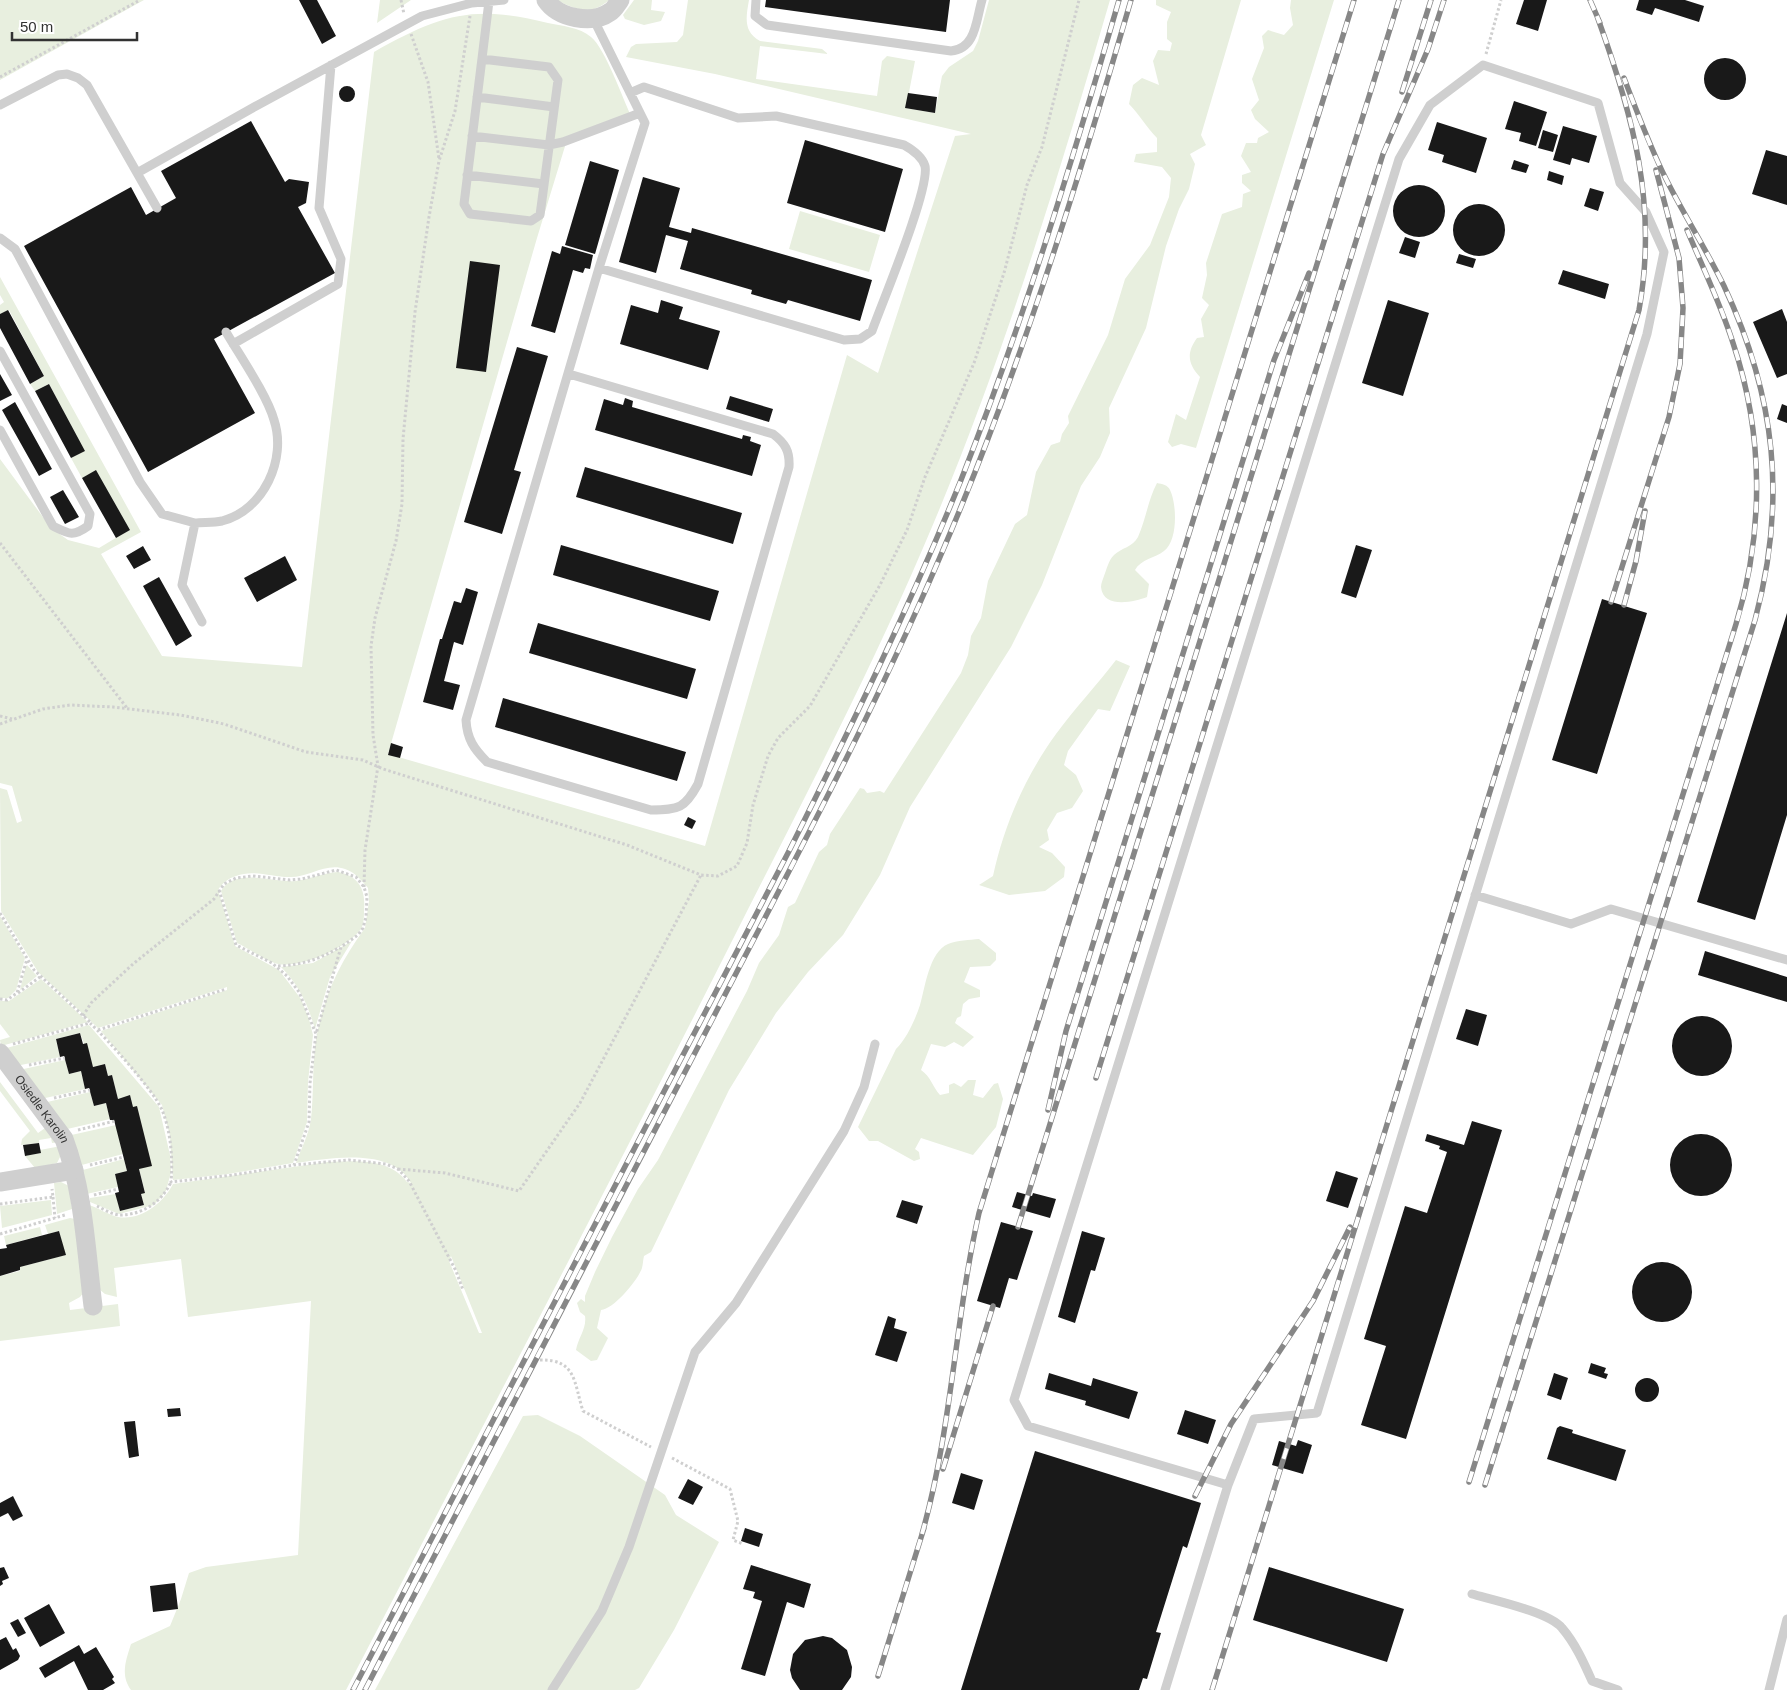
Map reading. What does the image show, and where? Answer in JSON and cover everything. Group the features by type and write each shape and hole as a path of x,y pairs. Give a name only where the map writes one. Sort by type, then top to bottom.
{"street":[{"path":"546,0 559,12 574,18 593,18 610,12 620,0"},
{"name":"Osiedle Karolin","path":"4,1050 11,1069 60,1135 74,1170 81,1204 93,1306"},
{"path":"0,1182 74,1170"}],"lane":[{"path":"137,174 422,16 472,3 504,0"},
{"path":"756,0 755,16 767,25 951,50 961,50 968,44 982,0"},
{"path":"482,59 549,67 558,80 540,214 531,221 470,214 464,204 489,1"},
{"path":"569,374 773,434 784,442 790,456 789,467 698,784 688,802 670,810 651,810 487,762 474,750 467,735 466,720 599,268 644,123 593,18"},
{"path":"233,344 338,284 341,258 319,208 331,65"},
{"path":"1165,1690 1228,1485 1254,1419 1317,1413 1647,334 1664,252 1646,212 1620,183 1598,102 1483,65 1430,105 1399,160 1014,1400 1028,1426 1228,1485"},
{"path":"0,105 58,75 67,74 78,78 94,96 157,208"},
{"path":"599,268 844,340 860,339 872,331 914,216 926,174 921,159 915,151 904,145 776,116 738,118 644,87 630,93"},
{"path":"477,98 554,107"},
{"path":"472,136 549,145 640,113"},
{"path":"467,175 544,184"},
{"path":"0,238 15,249 140,482 162,514 195,523 222,521 249,507 268,485 279,450 275,420 226,332"},
{"path":"0,351 90,514 88,526 77,534 67,533 53,526 0,430"},
{"path":"195,523 182,585 202,622"},
{"path":"1475,895 1571,924 1611,909 1787,960"},
{"path":"552,1690 602,1611 629,1547 695,1352 736,1303 844,1132 864,1087 875,1044"},
{"path":"1472,1594 1536,1613 1561,1626 1578,1651 1592,1681 1618,1690"},
{"path":"1769,1690 1787,1619"}],"path":[{"path":"0,77 140,0"},
{"path":"0,724 43,709 70,705 127,708 205,719 306,752 340,755 378,766 627,845 701,875 718,876 737,866 747,843 753,805 768,756 778,738 810,706 880,585 907,530 925,477 986,328 1027,185 1042,147 1080,0"},
{"path":"1483,65 1500,1"},
{"path":"364,887 365,850 378,766 373,735 371,646 375,618 396,541 402,504 403,439 415,312 439,161 455,111 472,3"},
{"path":"407,24 428,82 439,161"},
{"path":"0,543 127,708"},
{"path":"0,716 12,719"},
{"path":"82,1016 91,1003 113,983 199,913 214,899 224,884 236,878 253,876 296,879 336,870 356,877 364,887 368,897 363,928 358,935 341,947 312,962 278,966"},
{"path":"172,1182 233,1176 294,1164 371,1160 398,1169 445,1173 519,1191 580,1103 701,875"},
{"path":"219,890 236,945 278,966 299,992 316,1034"},
{"path":"0,913 40,977 98,1030 147,1088 163,1111 172,1158 172,1182 156,1204 119,1215 81,1204"},
{"path":"294,1164 309,1122 310,1083 316,1034 341,947"},
{"path":"17,993 27,959"},
{"path":"0,999 7,1000 40,977"},
{"path":"98,1030 226,989"},
{"path":"4,1050 90,1023"},
{"path":"11,1069 65,1058"},
{"path":"37,1103 90,1090"},
{"path":"60,1135 115,1122"},
{"path":"74,1170 124,1157"},
{"path":"398,1169 408,1181 456,1271 463,1290"},
{"path":"50,1174 55,1218"},
{"path":"0,1229 1,1234 55,1218 81,1204 85,1197 118,1189"},
{"path":"0,1204 53,1197"},
{"path":"540,1360 556,1360 566,1365 577,1386 578,1396 584,1411 730,1490 738,1521 733,1540 743,1544"}],"green space":[{"path":"0,0 144,0 0,80"},
{"path":"380,0 411,0 377,23"},
{"path":"557,0 609,0 596,8 583,10"},
{"path":"634,0 652,0 651,10 665,12 661,21 644,25 625,19 623,15"},
{"path":"688,0 749,0 747,12 748,29 760,41 822,49 828,54 760,46 756,79 877,96 882,61 887,56 915,61 906,108 935,113 942,76 949,67 973,51 978,41 989,0 1110,0 1069,139 1002,345 951,481 901,598 830,747 684,1037 346,1690 131,1690 125,1673 131,1644 170,1626 189,1573 206,1567 298,1555 311,1301 188,1317 181,1259 114,1268 117,1297 105,1294 99,1289 89,1205 111,1215 127,1218 143,1213 157,1204 173,1184 328,1162 350,1161 382,1165 400,1174 407,1182 411,1183 402,1172 390,1164 375,1160 342,1158 296,1163 310,1125 316,1039 323,1008 340,967 365,928 369,901 368,888 352,872 338,867 331,867 296,877 249,873 228,879 218,890 235,946 279,970 301,999 313,1035 308,1082 307,1122 293,1163 228,1174 173,1180 170,1136 162,1105 101,1031 227,990 227,987 98,1028 38,972 1,911 0,788 7,790 17,823 22,821 12,786 0,783 0,459 51,528 68,540 99,548 129,530 96,471 82,478 71,458 84,451 49,384 35,391 30,384 44,376 9,310 0,314 0,305 4,302 0,295 0,277 141,532 101,554 162,656 302,667 374,52 418,29 457,16 477,14 521,17 576,29 591,37 608,62 632,118 566,143 388,754 705,846 847,355 878,373 955,136 971,134 715,74 626,57 631,47 636,44 677,42 683,35","holes":["451,1256 482,1333 479,1333 449,1261"]},
{"path":"1156,0 1241,0 1201,135 1206,145 1190,154 1195,164 1189,189 1179,209 1166,246 1146,328 1109,408 1110,433 1100,457 1081,486 1042,585 1011,647 910,807 880,875 843,935 808,972 776,1013 729,1090 651,1252 644,1256 640,1273 619,1299 601,1310 597,1328 608,1338 597,1360 591,1361 576,1350 584,1329 585,1320 585,1316 580,1312 577,1303 581,1299 585,1302 585,1296 612,1237 638,1189 658,1160 747,991 759,963 779,935 788,907 795,903 819,852 827,845 830,834 860,788 864,789 867,793 880,791 884,793 961,673 968,655 971,636 981,618 988,581 1015,524 1027,515 1036,472 1051,445 1060,442 1062,434 1069,423 1068,416 1108,335 1125,279 1150,245 1169,197 1171,178 1162,167 1134,162 1136,154 1157,152 1157,138 1129,104 1133,85 1142,78 1159,85 1153,61 1158,50 1170,51 1172,43 1167,39 1167,22 1171,12 1156,5"},
{"path":"1291,0 1334,0 1196,448 1181,444 1172,447 1168,442 1176,414 1186,420 1200,377 1193,368 1190,354 1193,343 1197,338 1204,337 1201,319 1209,305 1202,298 1207,275 1206,263 1222,214 1242,207 1243,194 1251,191 1242,183 1242,175 1251,172 1241,156 1246,143 1257,143 1258,138 1269,132 1255,119 1251,110 1259,100 1252,79 1264,48 1262,36 1268,30 1284,35 1293,25 1290,8"},
{"path":"800,211 880,235 869,272 789,249"},
{"path":"1157,483 1168,487 1174,504 1174,531 1169,546 1164,551 1141,563 1135,570 1149,584 1147,597 1127,602 1107,599 1101,587 1110,560 1138,537"},
{"path":"1116,660 1130,666 1110,711 1098,709 1068,751 1064,765 1076,775 1083,791 1072,808 1057,813 1047,830 1049,840 1039,847 1052,853 1065,867 1064,877 1045,891 1009,895 979,885 993,876 1003,838 1017,802 1045,750 1063,724"},
{"path":"338,872 356,881 360,885 364,896 362,927 346,943 311,960 299,963 278,964 237,943 221,891 227,884 245,878 296,881"},
{"path":"0,916 25,958 16,990 8,998 0,998"},
{"path":"979,939 996,953 996,960 990,966 970,967 964,982 980,990 980,997 969,999 963,1004 961,1016 957,1018 955,1023 974,1037 963,1047 954,1042 945,1047 931,1044 921,1070 940,1095 949,1093 949,1085 954,1083 961,1087 968,1080 976,1080 973,1095 983,1098 994,1084 998,1083 1003,1099 996,1127 973,1155 921,1138 915,1149 919,1152 920,1159 914,1161 878,1141 869,1141 858,1127 896,1049 904,1040 913,1023 932,962 936,955 948,944"},
{"path":"352,941 330,977 315,1029 302,996 293,981 281,967 313,963"},
{"path":"26,966 37,976 20,990"},
{"path":"41,979 88,1022 1,1046 0,1040 10,1037 0,1024 0,1001 9,1001"},
{"path":"89,1025 159,1107 170,1155 171,1172 166,1191 154,1205 119,1214 90,1202 90,1198 116,1194 120,1211 144,1205 141,1194 145,1192 139,1169 130,1096 118,1099 112,1075 108,1076 105,1064 93,1067 80,1033 56,1039 60,1057 16,1066 3,1049"},
{"path":"65,1060 69,1074 81,1071 85,1089 41,1099 19,1070"},
{"path":"0,1082 38,1133 48,1126 59,1142 52,1143 51,1138 39,1140 39,1143 21,1145 22,1139 30,1131 0,1091"},
{"path":"90,1092 94,1106 106,1103 110,1119 63,1130 43,1103"},
{"path":"116,1125 123,1154 78,1166 67,1136"},
{"path":"61,1146 62,1153 57,1163 35,1168 25,1156 40,1153 40,1150"},
{"path":"124,1159 127,1171 115,1174 118,1187 82,1195 79,1171"},
{"path":"61,1182 69,1186 72,1209 57,1214 54,1183"},
{"path":"51,1200 52,1215 2,1228 0,1206"},
{"path":"70,1218 75,1219 84,1292 80,1297 69,1303 70,1310 118,1304 120,1326 0,1341 0,1276 20,1271 20,1267 65,1255 59,1231 48,1234 45,1225"},
{"path":"40,1227 42,1235 6,1245 4,1236"},
{"path":"538,1415 580,1436 665,1495 676,1515 719,1542 674,1630 639,1688 635,1690 375,1690 523,1416"}],"building":[{"path":"299,0 317,0 336,36 322,44"},
{"path":"766,0 950,0 946,32 765,7"},
{"path":"1524,0 1547,0 1538,31 1516,24"},
{"path":"1639,0 1685,0 1704,6 1699,22 1655,8 1652,15 1636,10"},
{"path":"1729,58 1737,61 1743,67 1746,79 1743,91 1737,97 1721,100 1713,97 1707,91 1704,75 1707,67 1713,61"},
{"path":"347,86 353,88 355,94 353,100 347,102 341,100 339,94 341,88"},
{"path":"908,93 937,97 935,113 905,108"},
{"path":"1514,101 1547,112 1536,146 1519,141 1521,133 1505,129"},
{"path":"251,121 285,182 289,179 309,182 306,203 298,207 335,273 214,339 255,413 148,472 24,246 131,187 146,215 176,198 161,171"},
{"path":"1437,122 1487,138 1476,173 1442,162 1444,155 1428,150"},
{"path":"1563,126 1597,136 1589,163 1572,158 1570,165 1553,160"},
{"path":"1543,130 1558,135 1553,152 1538,148"},
{"path":"805,140 903,169 885,232 787,203"},
{"path":"1766,150 1787,156 1787,205 1752,194"},
{"path":"1514,160 1529,165 1526,173 1511,169"},
{"path":"590,161 619,170 595,254 565,245"},
{"path":"1549,171 1564,176 1562,185 1547,180"},
{"path":"643,177 680,188 669,227 691,233 692,228 872,280 860,321 788,300 786,304 751,294 752,290 680,269 688,241 666,235 656,273 619,262"},
{"path":"1419,185 1429,187 1437,193 1443,201 1445,211 1443,221 1437,229 1429,235 1419,237 1409,235 1401,229 1395,221 1393,211 1395,201 1401,193 1409,187"},
{"path":"1590,188 1604,192 1598,211 1584,206"},
{"path":"1479,204 1489,206 1497,212 1503,220 1505,230 1503,240 1497,248 1489,254 1479,256 1469,254 1461,248 1455,240 1453,230 1455,220 1461,212 1469,206"},
{"path":"1405,237 1420,242 1415,258 1399,253"},
{"path":"562,246 593,255 590,269 585,268 583,273 573,270 555,333 531,326 552,251 560,254"},
{"path":"1459,254 1476,259 1473,268 1456,263"},
{"path":"470,261 500,265 486,372 456,368"},
{"path":"1563,270 1609,284 1605,299 1558,284"},
{"path":"661,300 683,307 679,319 720,331 708,370 620,344 631,305 658,313"},
{"path":"1388,300 1429,313 1403,396 1362,383"},
{"path":"1782,309 1787,322 1787,374 1777,378 1753,322"},
{"path":"8,310 44,376 30,384 0,328 0,314"},
{"path":"517,347 548,356 514,470 521,472 502,534 464,522"},
{"path":"0,374 12,395 0,401"},
{"path":"49,384 85,451 71,458 35,391"},
{"path":"730,396 773,409 769,422 726,409"},
{"path":"625,398 633,401 632,407 742,439 743,435 751,437 750,441 761,445 752,476 595,430 604,399 623,405"},
{"path":"15,402 52,469 39,476 2,410"},
{"path":"1782,404 1787,406 1787,423 1777,419"},
{"path":"585,467 742,513 733,544 576,497"},
{"path":"96,470 130,530 116,538 82,478"},
{"path":"63,490 79,517 65,524 50,497"},
{"path":"561,545 719,591 710,621 553,575"},
{"path":"1356,545 1372,550 1356,598 1341,593"},
{"path":"143,546 151,560 134,569 126,556"},
{"path":"285,556 297,580 257,602 244,578"},
{"path":"159,577 192,636 176,646 143,586"},
{"path":"466,588 478,592 463,645 454,642 444,681 460,685 453,710 423,702 440,639 442,639 454,601 461,603"},
{"path":"1602,599 1647,613 1597,774 1552,760"},
{"path":"1787,613 1787,815 1755,920 1697,902"},
{"path":"538,623 696,669 687,699 529,653"},
{"path":"503,698 686,752 677,781 495,727"},
{"path":"391,743 403,747 400,758 388,755"},
{"path":"688,817 696,821 692,829 684,825"},
{"path":"1705,951 1787,977 1787,1002 1698,975"},
{"path":"1466,1009 1487,1015 1478,1046 1456,1039"},
{"path":"1702,1016 1714,1018 1727,1029 1732,1046 1730,1058 1719,1071 1702,1076 1690,1074 1677,1063 1672,1046 1674,1034 1685,1021"},
{"path":"80,1033 83,1044 87,1043 93,1067 105,1064 108,1076 112,1075 118,1099 130,1095 133,1107 137,1106 152,1166 139,1169 145,1193 141,1194 144,1205 120,1211 115,1193 119,1192 115,1174 127,1171 114,1120 110,1120 106,1103 94,1106 89,1088 85,1089 81,1071 69,1074 64,1056 60,1057 56,1039"},
{"path":"1472,1121 1502,1130 1406,1439 1361,1425 1386,1346 1364,1339 1405,1206 1427,1213 1447,1152 1439,1149 1440,1146 1425,1141 1427,1134 1464,1145"},
{"path":"1701,1134 1713,1137 1723,1143 1729,1153 1732,1165 1729,1177 1723,1187 1713,1193 1701,1196 1689,1193 1679,1187 1673,1177 1670,1165 1673,1153 1679,1143 1689,1137"},
{"path":"39,1143 41,1153 25,1156 23,1145"},
{"path":"1336,1171 1358,1178 1348,1208 1326,1201"},
{"path":"1017,1192 1032,1196 1033,1193 1056,1199 1050,1218 1012,1207"},
{"path":"902,1200 923,1206 917,1224 896,1217"},
{"path":"1001,1222 1033,1231 1017,1280 1009,1278 1000,1308 977,1301"},
{"path":"59,1231 66,1255 20,1267 20,1270 0,1276 0,1249 7,1248 6,1245"},
{"path":"1082,1231 1105,1238 1095,1271 1091,1270 1075,1323 1058,1317"},
{"path":"1662,1262 1679,1267 1687,1275 1692,1292 1687,1309 1679,1317 1662,1322 1645,1317 1637,1309 1632,1292 1637,1275 1645,1267"},
{"path":"888,1316 896,1319 894,1328 907,1332 897,1362 875,1355"},
{"path":"1591,1363 1606,1368 1604,1373 1608,1374 1606,1379 1588,1373"},
{"path":"1049,1373 1091,1386 1093,1378 1138,1392 1129,1419 1085,1405 1086,1401 1045,1389"},
{"path":"1554,1373 1568,1378 1561,1400 1547,1395"},
{"path":"1647,1378 1656,1381 1659,1390 1656,1399 1647,1402 1638,1399 1635,1390 1638,1381"},
{"path":"180,1408 181,1416 168,1417 167,1409"},
{"path":"1185,1410 1216,1420 1208,1444 1177,1434"},
{"path":"135,1421 139,1456 129,1458 124,1422"},
{"path":"1560,1426 1573,1430 1572,1433 1626,1450 1616,1481 1547,1459 1557,1428"},
{"path":"1298,1440 1312,1445 1303,1474 1272,1465 1279,1441 1296,1446"},
{"path":"1035,1451 1201,1503 1187,1548 1183,1546 1156,1632 1161,1633 1147,1679 1143,1678 1139,1690 961,1690"},
{"path":"961,1473 983,1480 974,1510 952,1503"},
{"path":"688,1479 703,1487 693,1505 678,1498"},
{"path":"13,1496 23,1516 13,1521 8,1513 0,1517 0,1503"},
{"path":"745,1528 763,1534 759,1547 741,1541"},
{"path":"751,1565 811,1584 804,1608 787,1602 765,1676 741,1669 762,1601 753,1598 755,1592 743,1589"},
{"path":"4,1567 9,1578 2,1581 3,1584 0,1586 0,1568"},
{"path":"1269,1567 1404,1609 1387,1662 1253,1620"},
{"path":"175,1583 178,1609 153,1612 150,1586"},
{"path":"49,1604 65,1633 40,1647 24,1618"},
{"path":"18,1619 26,1633 18,1637 10,1623"},
{"path":"823,1636 832,1638 847,1650 852,1667 851,1677 842,1690 800,1690 792,1678 790,1670 793,1654 805,1640"},
{"path":"6,1637 13,1650 16,1648 20,1656 18,1660 0,1670 0,1640"},
{"path":"79,1645 84,1654 96,1647 114,1677 112,1679 115,1683 103,1690 88,1690 74,1661 45,1678 39,1668"}],"railway":[{"path":"353,1690 789,851 900,621 961,480 1005,362 1065,182 1119,0"},
{"path":"365,1690 794,862 855,741 913,619 968,489 1020,351 1067,212 1131,0"},
{"path":"922,1534 940,1454 964,1293 979,1213 1354,0"},
{"path":"1018,1227 1399,0"},
{"path":"1402,92 1431,0"},
{"path":"1096,1078 1383,154 1428,49 1444,0"},
{"path":"1590,0 1600,23"},
{"path":"1212,1690 1639,310 1646,234 1644,197 1639,161 1621,89 1597,16"},
{"path":"1485,1485 1755,620 1765,576 1771,533 1773,491 1771,450 1765,409 1742,327 1724,286 1660,167 1624,78"},
{"path":"1611,602 1669,417 1680,364 1683,308 1679,258 1656,170"},
{"path":"1469,1482 1736,624 1752,554 1757,484 1755,448 1743,378 1728,329 1687,230"},
{"path":"1048,1110 1066,1031 1274,360 1309,273"},
{"path":"1624,605 1636,561 1645,511"},
{"path":"1195,1496 1231,1424 1313,1301 1350,1227"},
{"path":"943,1469 993,1306"},
{"path":"878,1676 924,1528"}]}
